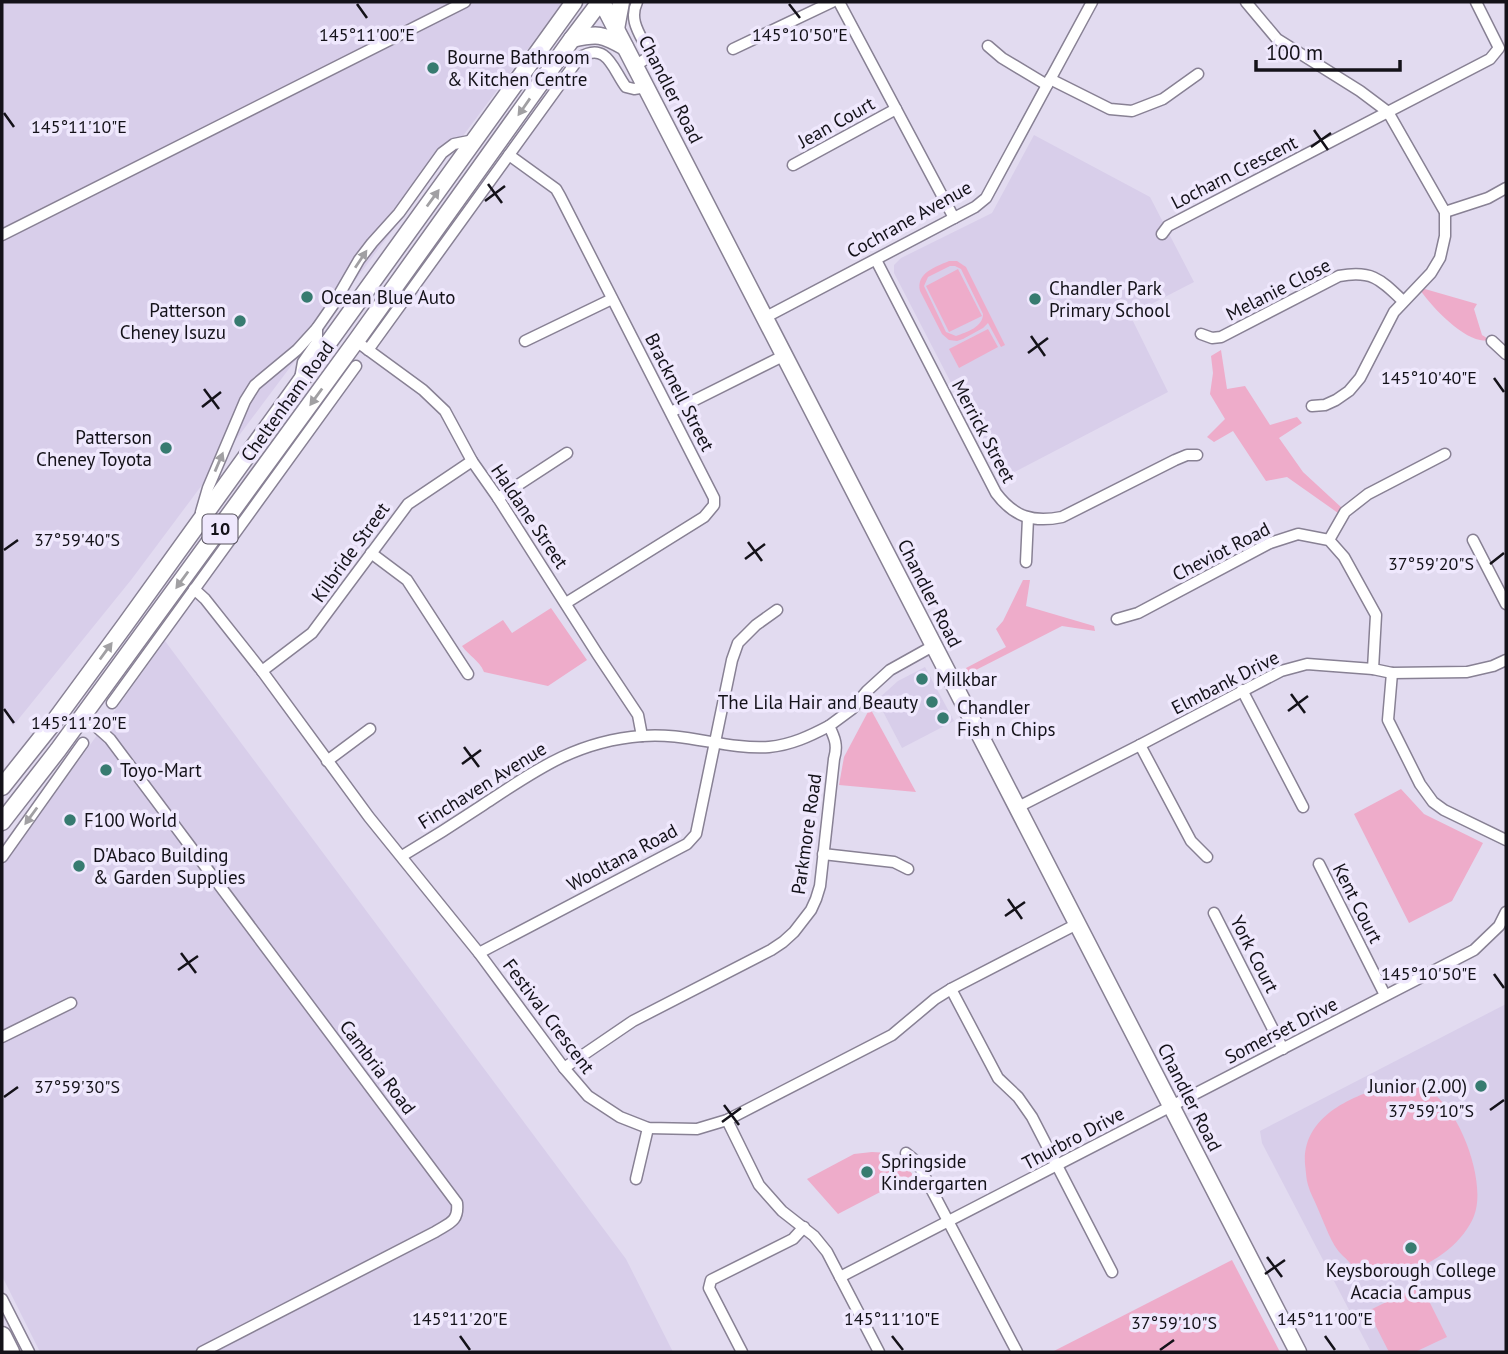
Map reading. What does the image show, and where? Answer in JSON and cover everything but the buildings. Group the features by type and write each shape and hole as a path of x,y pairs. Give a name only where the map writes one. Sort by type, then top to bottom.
{"highway":[{"path":"2,1336 10,1352"}],"main road":[{"name":"Cheltenham Road","path":"2,787 66,706 574,2"},
{"name":"Cheltenham Road","path":"2,822 362,346 572,39 601,2"},
{"name":"Chandler Road","path":"601,2 766,317 1298,1352"},
{"path":"616,29 621,2"},
{"path":"572,39 603,36 626,48"},
{"path":"321,353 343,340 362,346"},
{"path":"66,706 83,715"}],"street":[{"path":"2,235 465,2"},
{"path":"635,66 649,54 633,20 633,9 637,2"},
{"path":"733,49 832,2"},
{"path":"839,2 954,218"},
{"name":"Cochrane Avenue","path":"766,317 975,207 986,198 1091,2"},
{"path":"1246,2 1277,38 1360,90 1388,113 1445,212 1445,236 1440,258 1431,274 1394,312 1360,378 1349,391 1336,400 1325,405 1312,406"},
{"name":"Locharn Crescent","path":"1162,234 1168,226 1490,59 1499,48 1476,2"},
{"path":"988,46 1002,58 1110,109 1132,111 1163,99 1198,74"},
{"name":"Cheltenham Road","path":"362,346 509,155 575,62 582,56 597,53 607,57 614,65 625,86 634,89 646,87"},
{"name":"Jean Court","path":"793,165 896,109"},
{"name":"Cheltenham Road","path":"197,526 208,488 254,384 297,350 317,328 334,305 359,260 399,213 442,153 454,144 475,140"},
{"name":"Bracknell Street","path":"509,155 561,196 714,498 715,505 704,517 566,603"},
{"path":"1445,212 1488,198 1506,188"},
{"name":"Merrick Street","path":"876,260 996,493 1003,503 1028,518"},
{"name":"Melanie Close","path":"1201,334 1212,338 1221,337 1339,276 1354,273 1369,275 1383,282 1404,301"},
{"path":"525,341 612,299"},
{"path":"299,383 303,362 317,341 317,328"},
{"path":"1492,341 1506,354"},
{"name":"Haldane Street","path":"362,346 423,390 445,411 472,461 638,715 642,736"},
{"path":"671,412 785,355"},
{"name":"Cheltenham Road","path":"112,703 356,366"},
{"path":"498,498 567,453"},
{"path":"1373,668 1376,615 1344,556 1329,540 1345,512 1368,494 1445,454"},
{"path":"1026,562 1028,518 1046,520 1062,517 1175,460 1187,455 1198,455"},
{"name":"Kilbride Street","path":"262,671 312,633 408,503 472,461"},
{"name":"Cheviot Road","path":"1118,619 1138,613 1270,543 1298,534 1329,540"},
{"path":"1472,540 1506,604"},
{"path":"371,553 407,580 468,674"},
{"name":"Festival Crescent","path":"194,589 262,671 369,817 479,953 564,1068 588,1096 620,1117 648,1128 697,1129 727,1120 892,1035 951,989 1077,924"},
{"name":"Wooltana Road","path":"479,953 693,839 738,643 756,625 777,610"},
{"path":"829,726 852,709 890,670 933,646"},
{"name":"Elmbank Drive","path":"1017,807 1281,671 1307,664 1373,668 1392,673 1467,672 1506,660"},
{"path":"121,665 140,664"},
{"path":"1392,673 1388,720 1420,784 1433,802 1444,810 1505,836"},
{"path":"1242,690 1303,807"},
{"name":"Cambria Road","path":"83,715 110,738 457,1203 458,1213 454,1221 202,1352"},
{"name":"Finchaven Avenue","path":"402,856 531,774 562,756 595,743 642,736 684,737 751,747 770,747 799,740 829,726"},
{"name":"Parkmore Road","path":"564,1068 633,1021 771,950 800,925 816,899 823,854 837,750 829,726"},
{"path":"327,761 370,729"},
{"path":"2,857 83,743"},
{"path":"1140,745 1191,841 1207,857"},
{"path":"58,750 61,774"},
{"path":"823,854 894,862 908,869"},
{"name":"Kent Court","path":"1319,864 1385,995"},
{"name":"Somerset Drive","path":"1171,1106 1474,950 1499,926 1506,912"},
{"name":"York Court","path":"1214,913 1283,1049"},
{"path":"951,989 998,1078 1018,1097 1032,1117 1112,1272"},
{"path":"2,1037 71,1003"},
{"name":"Thurbro Drive","path":"841,1277 1171,1106"},
{"path":"727,1120 760,1185 782,1211 814,1236 827,1252 879,1352"},
{"path":"636,1179 648,1128"},
{"path":"906,1153 917,1162 1017,1352"},
{"path":"742,1352 709,1288 711,1280 793,1239 804,1227"},
{"path":"2,1299 29,1352"}],"shaded area":[{"path":"2,2 563,2 131,580 13,726 2,705"},
{"name":"Chandler Park Primary School","path":"1034,135 1150,197 1194,282 1130,315 1168,392 1001,479 894,273 894,265 901,258 992,213"},
{"path":"949,261 957,261 966,267 1005,345 1001,347 988,323 957,341 949,340 942,334 920,291 920,285 924,275","holes":["955,266 961,269 983,314 977,326 956,336 946,332 924,286 928,277"]},
{"path":"958,269 982,316 949,332 926,286"},
{"path":"1418,287 1477,304 1474,309 1482,335 1492,341 1463,333 1437,311"},
{"path":"988,329 998,347 959,368 949,349"},
{"path":"1221,350 1227,389 1245,386 1270,425 1297,417 1302,423 1279,438 1303,472 1342,508 1338,513 1287,477 1266,481 1233,431 1214,442 1207,437 1225,419 1210,394 1213,373 1211,356"},
{"path":"1023,580 1030,580 1026,606 1094,626 1095,631 1062,626 968,674 966,668 1006,647 996,629 1003,621"},
{"path":"551,608 587,660 548,686 484,672 462,646 503,620 512,633"},
{"path":"165,641 626,1259 673,1352 40,1352 2,1276 2,867"},
{"path":"925,667 954,721 902,748 877,700 898,681"},
{"path":"870,708 916,792 839,785 844,757"},
{"path":"1401,789 1424,814 1483,843 1452,901 1409,923 1354,814"},
{"name":"Keysborough College Acacia Campus","path":"1506,1004 1506,1352 1371,1352 1262,1143 1260,1131"},
{"path":"1390,1085 1426,1090 1442,1101 1469,1149 1477,1186 1477,1202 1474,1216 1466,1231 1440,1256 1423,1266 1388,1275 1355,1267 1335,1246 1310,1191 1305,1164 1306,1147 1321,1121 1346,1102"},
{"path":"890,1153 889,1158 894,1166 909,1170 913,1175 838,1214 807,1179 854,1154"},
{"path":"1232,1260 1280,1352 1052,1352"},
{"path":"1421,1285 1447,1337 1415,1352 1389,1352 1368,1311"}],"place":[{"name":"Bourne Bathroom & Kitchen Centre","path":"433,68"},
{"name":"Ocean Blue Auto","path":"307,297"},
{"name":"Chandler Park Primary School","path":"1035,299"},
{"name":"Patterson Cheney Isuzu","path":"240,321"},
{"name":"Patterson Cheney Toyota","path":"166,448"},
{"name":"Milkbar","path":"922,679"},
{"name":"The Lila Hair and Beauty","path":"932,702"},
{"name":"Chandler Fish n Chips","path":"943,718"},
{"name":"Toyo-Mart","path":"106,770"},
{"name":"F100 World","path":"70,820"},
{"name":"D'Abaco Building & Garden Supplies","path":"79,866"},
{"name":"Junior (2.00)","path":"1481,1086"},
{"name":"Springside Kindergarten","path":"867,1172"},
{"name":"Keysborough College Acacia Campus","path":"1411,1248"}]}
